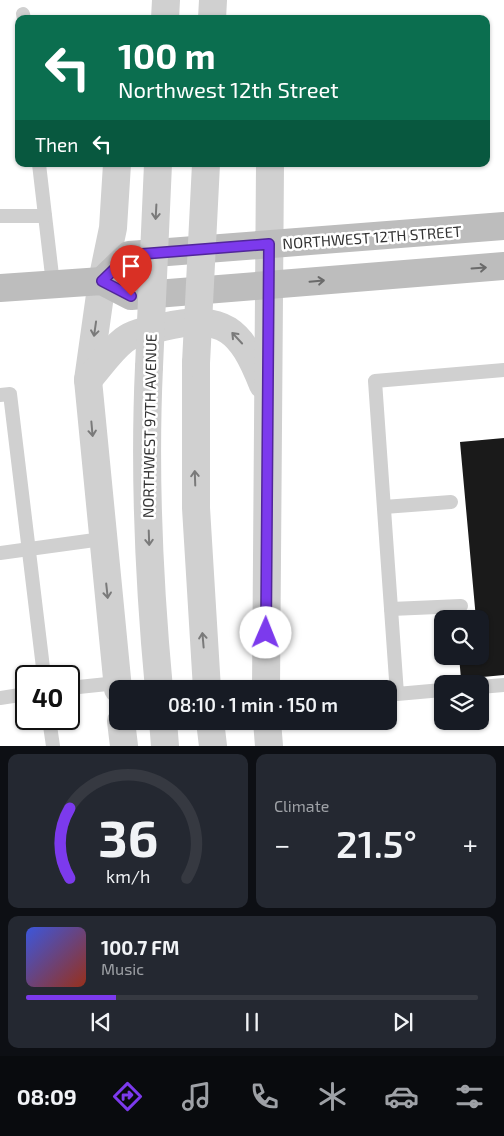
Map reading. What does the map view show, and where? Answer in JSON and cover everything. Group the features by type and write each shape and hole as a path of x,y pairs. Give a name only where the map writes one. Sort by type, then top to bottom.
{"main road":[{"name":"NORTHWEST 12TH STREET","path":"102,281 129,255 504,226"},
{"path":"0,288 102,281 131,296 504,266"}],"street":[{"path":"165,15 166,0"},
{"path":"212,15 213,0"},
{"path":"117,167 113,228 102,281 88,380 102,539 117,680"},
{"name":"NORTHWEST 97TH AVENUE","path":"158,167 148,367 147,442 149,539 159,680"},
{"path":"206,167 196,363 196,508 206,680"},
{"path":"266,680 270,167"},
{"path":"88,380 124,340 134,335 174,325 200,322 219,325 232,332 238,338 252,359 268,396"},
{"path":"122,730 124,746"},
{"path":"164,730 165,746"},
{"path":"211,730 213,746"},
{"path":"269,730 270,746"}],"lane":[{"path":"40,167 53,284"},
{"path":"0,216 45,216"},
{"path":"434,691 397,694 374,381 504,370"},
{"path":"0,395 10,394 43,665"},
{"path":"384,507 451,502"},
{"path":"0,553 102,539"},
{"path":"391,610 461,606"},
{"path":"489,686 504,685"},
{"path":"80,688 109,686"},
{"path":"0,698 15,696"},
{"path":"51,730 53,746"}],"building":[{"path":"504,438 504,675 461,675 460,665 489,665 489,610 475,610 460,442"}],"route":[{"path":"131,296 102,281 129,255 269,244 266,633"}]}
